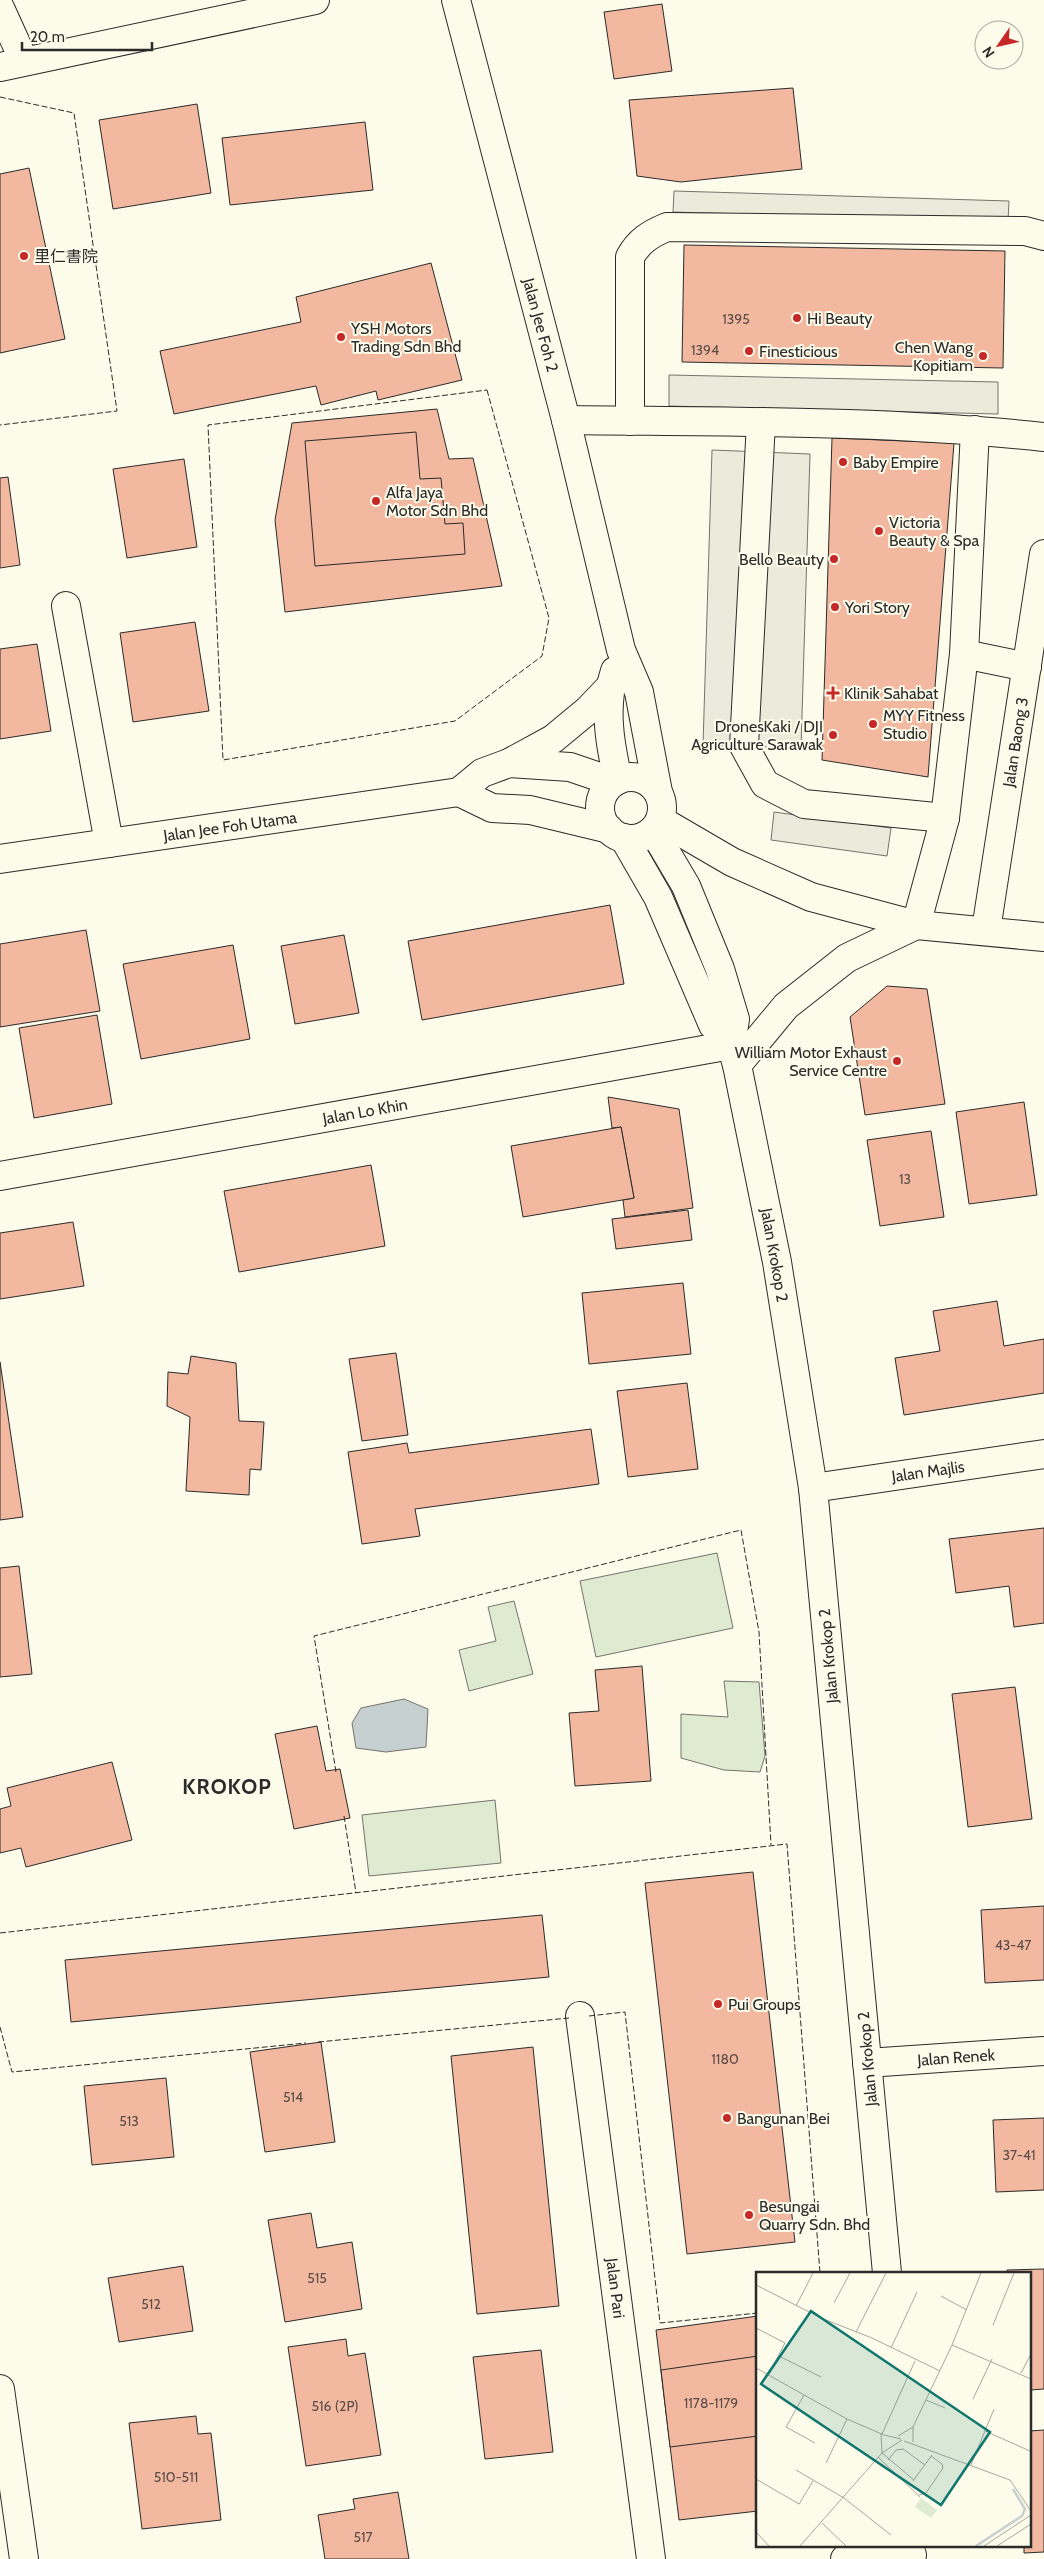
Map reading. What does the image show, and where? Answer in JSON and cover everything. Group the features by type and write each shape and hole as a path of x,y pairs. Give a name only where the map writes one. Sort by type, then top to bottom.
{"street":[{"path":"0,8 12,64 316,0"},
{"name":"Jalan Jee Foh 2","path":"456,0 566,420 621,650 640,692 658,792"},
{"path":"630,421 630,257 638,243 653,233 667,227 1024,231 1044,236"},
{"path":"566,420 761,422 976,430 1044,437"},
{"path":"761,422 744,746 765,784 804,804 945,818"},
{"path":"734,1055 786,1006 847,958 916,924 945,818 964,654 976,430"},
{"name":"Jalan Baong 3","path":"986,930 1044,554"},
{"path":"66,606 109,843"},
{"path":"616,781 609,739 609,688 621,650"},
{"path":"964,654 1027,667"},
{"path":"609,688 588,710 553,739 509,763 482,773 459,792 492,808 530,810 617,833 640,837 656,825 662,810 658,792 645,780 627,777 616,781 603,796 601,804 604,821 617,833 658,897 713,1025 734,1055"},
{"path":"509,763 570,767 616,781"},
{"name":"Jalan Jee Foh Utama","path":"0,859 459,792"},
{"path":"656,825 732,862 811,897 916,924 1044,937"},
{"path":"656,825 686,886 720,969 735,1019 734,1055"},
{"name":"Jalan Lo Khin","path":"0,1176 734,1055"},
{"name":"Jalan Krokop 2","path":"734,1055 777,1262 813,1488 887,2272"},
{"name":"Jalan Majlis","path":"813,1488 1044,1454"},
{"name":"Jalan Pari","path":"580,2016 651,2559"},
{"name":"Jalan Renek","path":"867,2063 1044,2051"},
{"path":"0,2389 24,2559"},
{"path":"845,2559 912,2553"}],"green space":[{"path":"717,1553 733,1628 596,1657 580,1581"},
{"path":"514,1601 533,1674 469,1691 459,1650 496,1641 488,1607"},
{"path":"724,1681 759,1682 765,1756 760,1772 724,1770 681,1758 681,1714 728,1717"},
{"path":"495,1800 501,1863 369,1876 362,1815"}],"shaded area":[{"path":"674,191 1009,201 1008,221 673,212"},
{"path":"669,375 998,382 998,414 669,406"},
{"path":"712,450 810,454 801,748 703,745"},
{"path":"774,812 891,828 887,856 771,840"},
{"path":"404,1699 428,1709 426,1747 386,1752 356,1748 352,1723 361,1708"}],"building":[{"path":"662,4 672,71 614,79 604,12"},
{"path":"793,88 802,169 681,182 637,176 629,100"},
{"path":"197,104 211,193 113,209 99,120"},
{"path":"365,122 373,190 230,205 222,138"},
{"name":"里仁書院","path":"29,168 65,339 0,353 0,174"},
{"path":"684,245 1005,251 1003,368 682,362"},
{"name":"YSH Motors Trading Sdn Bhd","path":"431,263 462,380 378,400 376,391 321,405 316,386 174,414 160,351 301,322 296,297"},
{"path":"437,409 449,459 473,458 502,586 285,612 275,520 292,423"},
{"name":"Alfa Jaya Motor Sdn Bhd","path":"416,432 420,479 441,478 445,524 463,523 465,554 315,566 305,441"},
{"path":"832,438 954,443 928,777 822,760"},
{"path":"184,459 197,547 127,558 113,469"},
{"path":"8,477 20,565 0,568 0,478"},
{"path":"195,622 209,711 133,722 120,633"},
{"path":"37,644 51,731 0,739 0,649"},
{"path":"610,905 624,984 422,1020 408,941"},
{"path":"86,930 100,1011 0,1027 0,944"},
{"path":"344,935 359,1013 295,1024 281,946"},
{"path":"233,945 250,1039 141,1059 123,964"},
{"name":"William Motor Exhaust Service Centre","path":"887,986 927,989 945,1104 865,1115 850,1017"},
{"path":"97,1015 112,1104 34,1118 19,1028"},
{"path":"608,1097 679,1109 693,1208 625,1217 623,1200 634,1198 621,1127 612,1128"},
{"path":"1024,1102 1037,1195 969,1204 956,1112"},
{"path":"621,1127 634,1198 523,1217 511,1146"},
{"path":"931,1131 944,1217 880,1226 867,1140"},
{"path":"371,1165 385,1246 239,1272 224,1191"},
{"path":"688,1210 692,1240 616,1249 612,1219"},
{"path":"73,1222 84,1286 0,1299 0,1233"},
{"path":"683,1283 691,1354 589,1364 582,1293"},
{"path":"997,1301 1004,1346 1044,1339 1044,1393 904,1415 895,1358 940,1351 933,1311"},
{"path":"396,1353 408,1435 362,1441 349,1359"},
{"path":"191,1356 236,1363 239,1421 264,1422 261,1470 250,1469 249,1495 186,1491 190,1417 167,1406 168,1372 188,1374"},
{"path":"0,1362 23,1517 0,1520"},
{"path":"687,1383 698,1469 628,1477 617,1391"},
{"path":"591,1429 599,1484 415,1509 420,1536 362,1544 348,1452 407,1443 409,1453"},
{"path":"1044,1528 1044,1623 1014,1627 1009,1586 956,1593 949,1539"},
{"path":"19,1566 32,1674 0,1677 0,1568"},
{"path":"642,1666 651,1781 575,1786 569,1713 599,1711 595,1670"},
{"path":"1015,1687 1032,1819 968,1827 952,1694"},
{"path":"317,1726 326,1771 340,1769 350,1818 294,1829 275,1734"},
{"path":"112,1762 132,1840 26,1867 21,1848 0,1853 0,1809 11,1806 7,1788"},
{"name":"Bangunan Bei","path":"753,1872 795,2242 687,2254 645,1883"},
{"path":"1044,1906 1044,1980 985,1983 981,1910"},
{"path":"542,1915 549,1977 71,2022 65,1960"},
{"path":"321,2042 335,2142 265,2152 250,2052"},
{"path":"533,2047 559,2306 477,2314 451,2056"},
{"path":"166,2078 174,2157 92,2165 84,2086"},
{"path":"1044,2118 1044,2190 996,2192 993,2120"},
{"path":"311,2213 317,2248 352,2242 362,2309 285,2322 268,2220"},
{"path":"183,2266 193,2331 119,2342 108,2278"},
{"path":"1044,2269 1044,2389 1032,2390 1032,2272 1007,2272 1007,2270"},
{"path":"756,2316 756,2511 679,2520 656,2330"},
{"path":"346,2339 348,2356 365,2353 381,2455 306,2466 288,2347"},
{"path":"541,2350 553,2452 485,2459 473,2357"},
{"path":"756,2356 756,2436 670,2447 661,2370"},
{"path":"196,2416 198,2434 211,2433 221,2520 142,2529 129,2423"},
{"path":"1044,2430 1044,2552 1024,2553 1024,2546 1032,2546 1032,2431"},
{"path":"398,2492 409,2559 325,2559 318,2515 355,2509 353,2499"}],"fence":[{"path":"0,97 74,113 117,411 0,425"},
{"path":"487,390 549,618 542,656 455,721 223,760 208,425 487,390"},
{"path":"336,1772 314,1636 741,1530 759,1632 771,1845"},
{"path":"344,1816 356,1893"},
{"path":"0,1933 787,1844 820,2272"},
{"path":"589,2016 625,2012 660,2323 756,2313"},
{"path":"318,2042 569,2018"},
{"path":"0,2027 12,2072 306,2043"}],"place":[{"name":"里仁書院","path":"24,256"},
{"name":"Hi Beauty","path":"797,318"},
{"name":"YSH Motors Trading Sdn Bhd","path":"341,337"},
{"name":"Finesticious","path":"749,351"},
{"name":"Chen Wang Kopitiam","path":"983,356"},
{"name":"Baby Empire","path":"843,462"},
{"name":"Alfa Jaya Motor Sdn Bhd","path":"376,501"},
{"name":"Victoria Beauty & Spa","path":"879,531"},
{"name":"Bello Beauty","path":"834,559"},
{"name":"Yori Story","path":"835,607"},
{"name":"Klinik Sahabat","path":"833,693"},
{"name":"MYY Fitness Studio","path":"873,724"},
{"name":"DronesKaki / DJI Agriculture Sarawak","path":"833,735"},
{"name":"William Motor Exhaust Service Centre","path":"897,1061"},
{"name":"Pui Groups","path":"718,2004"},
{"name":"Bangunan Bei","path":"727,2118"},
{"name":"Besungai Quarry Sdn. Bhd","path":"749,2215"}],"district":[{"name":"KROKOP","path":"227,1787"}]}
